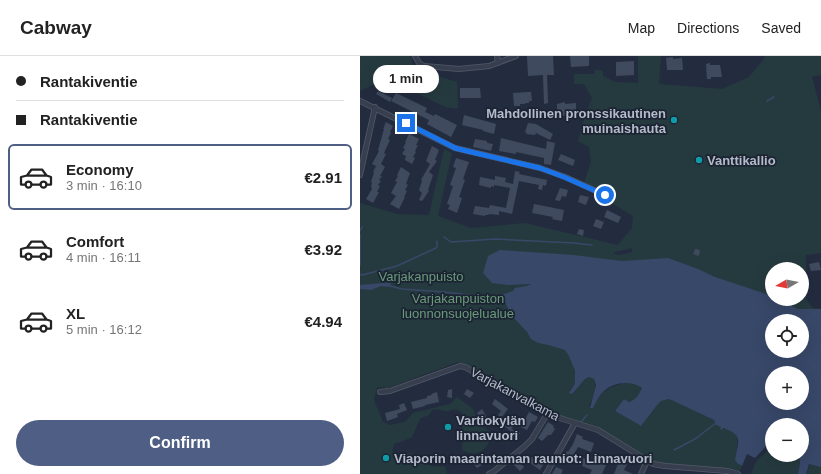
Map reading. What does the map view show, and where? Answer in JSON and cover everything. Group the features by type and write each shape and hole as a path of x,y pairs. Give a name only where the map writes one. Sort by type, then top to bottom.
{"street":[{"path":"497,56 498,64"},
{"path":"416,58 424,66 448,69 476,68 498,64 516,56"},
{"path":"360,101 375,107 455,148 540,168 605,195"},
{"path":"360,175 375,107"},
{"name":"Varjakanvalkama","path":"380,392 390,391 460,366 465,367 548,414 598,430 647,461 657,465 728,471 738,474"},
{"path":"489,474 532,439 548,414"},
{"path":"546,474 575,423"},
{"path":"641,474 647,461"}],"green space":[{"path":"360,56 410,56 413,65 422,71 457,82 458,108 446,107 417,93 389,84 370,86 360,91"},
{"path":"638,56 661,56 659,84 722,89 749,77 765,56 821,56 821,75 812,77 821,111 821,253 806,255 806,262 765,262 765,306 809,306 809,303 813,308 821,309 809,316 809,314 765,314 765,320 513,291 505,294 508,310 534,341 541,344 562,348 570,356 575,374 575,382 570,390 571,394 585,379 589,377 594,379 595,389 589,406 593,408 601,395 611,387 627,383 637,385 642,388 634,400 629,402 624,399 615,411 641,426 661,401 669,399 714,420 716,425 721,427 721,429 728,429 736,434 737,449 735,460 742,466 739,472 731,469 654,463 596,428 543,410 458,362 388,388 377,387 374,400 383,422 390,425 405,422 413,413 450,404 457,397 473,409 478,424 493,433 485,448 478,453 468,453 462,450 463,415 457,410 446,411 434,409 428,415 420,419 412,437 395,443 392,451 397,454 412,453 415,457 427,465 445,466 447,474 360,474 360,203 397,214 429,215 444,149 452,153 438,216 471,228 525,223 618,245 632,228 633,216 610,202 613,191 604,187 598,190 584,183 591,162 589,147 578,141 592,98 584,84 574,84 574,74 594,74 595,70 601,70 603,72 603,76 615,82 638,83","holes":["632,248 632,252 621,255 614,254 615,252"]},
{"path":"821,437 821,474 806,474"},
{"path":"765,453 765,462 800,462 798,474 751,474 757,460"}],"water":[{"path":"500,250 574,255 622,261 668,258 715,277 765,294 765,306 792,306 798,309 821,309 821,467 809,464 806,474 798,474 800,462 809,462 809,418 765,418 765,447 755,458 747,454 742,466 735,460 738,440 734,433 723,428 722,430 720,429 721,427 716,425 714,420 669,399 661,401 641,426 615,411 624,399 629,402 634,400 642,388 638,385 622,383 612,386 602,394 593,408 590,408 596,385 594,379 589,377 585,379 573,393 569,393 575,383 575,371 565,350 538,343 531,339 527,332 510,314 505,302 496,300 494,297 513,291 515,288 531,284 508,285 492,283 483,273 488,256"},
{"path":"391,283 390,287 381,286 371,290 360,289 360,285"}],"building":[{"path":"527,56 553,56 554,75 547,75 548,103 544,104 543,75 528,76"},
{"path":"570,56 589,56 589,66 571,67"},
{"path":"673,57 673,59 682,58 683,70 667,70 666,58"},
{"path":"634,61 634,75 616,76 616,62"},
{"path":"710,63 710,65 720,65 722,77 711,77 711,79 707,79 706,64"},
{"path":"460,88 480,88 481,98 460,98"},
{"path":"378,91 392,98 390,102 376,94"},
{"path":"531,92 532,101 525,104 520,104 520,106 514,106 513,93"},
{"path":"396,93 427,108 425,112 434,116 435,114 457,125 451,137 427,124 429,120 391,101"},
{"path":"565,102 565,104 576,103 576,114 565,115 566,116 557,115 557,104"},
{"path":"464,115 496,124 494,134 462,125"},
{"path":"386,122 393,126 388,139 390,140 384,153 386,154 381,164 385,167 379,180 381,181 378,185 380,186 377,192 379,192 373,203 366,199 372,189 371,182 376,166 372,164 379,151 383,129"},
{"path":"528,123 536,124 553,134 550,140 536,133 535,135 526,134 527,133 525,132"},
{"path":"409,134 419,139 416,145 418,145 415,151 416,152 413,157 415,158 412,164 405,160 406,156 402,154"},
{"path":"501,138 546,149 547,141 555,143 551,165 544,164 544,158 516,152 516,154 499,151"},
{"path":"475,139 487,141 487,143 493,144 491,151 473,147"},
{"path":"432,146 439,150 435,160 437,161 429,172 433,175 428,190 429,191 422,201 419,200 422,193 419,190 421,180 430,164 426,161"},
{"path":"561,154 575,160 573,166 558,160"},
{"path":"456,158 469,162 463,179 465,180 459,197 462,198 457,213 448,209 450,205 447,204 453,186 450,185 456,168 453,167"},
{"path":"401,167 410,173 406,184 408,185 405,190 407,191 399,209 390,204 396,196 391,193 397,182 395,181"},
{"path":"515,171 520,172 519,174 547,180 546,186 543,185 542,190 538,189 539,185 519,181 512,214 499,211 499,215 489,214 485,216 473,214 475,206 489,208 490,205 506,208 510,188 494,185 494,187 491,186 491,188 479,185 480,177 495,180 495,176 506,178 505,182 513,184"},
{"path":"560,188 568,190 566,197 562,196 560,201 555,200"},
{"path":"580,195 589,197 586,205 578,202"},
{"path":"534,204 564,210 562,221 552,219 553,217 532,213"},
{"path":"607,210 621,217 618,223 604,217"},
{"path":"596,219 604,222 601,229 593,226"},
{"path":"579,229 584,230 583,236 577,234"},
{"path":"695,249 700,250 699,256 693,254"},
{"path":"819,262 821,270 811,271 809,264"},
{"path":"452,389 452,398 447,397 448,390"},
{"path":"467,389 474,393 470,398 464,394"},
{"path":"437,392 439,402 413,409 411,402 427,398 427,396"},
{"path":"495,399 508,409 501,418 498,415 501,411 492,404"},
{"path":"404,403 407,410 397,414 398,417 387,421 385,413 400,409 399,405"},
{"path":"482,409 486,416 493,421 489,425 481,420 477,413"},
{"path":"529,412 538,417 535,422 532,421 527,430 521,427"},
{"path":"507,422 513,427 511,429 520,433 516,439 512,437 514,434 504,426"},
{"path":"548,422 554,426 553,427 555,429 551,435 548,435 542,441 538,438"},
{"path":"577,434 583,437 582,439 594,443 591,452 578,447 571,459 564,455 573,444"},
{"path":"596,454 603,457 600,463 606,465 602,474 590,474 592,470 582,466 583,458 593,462"},
{"path":"530,456 537,462 539,459 545,462 540,470 527,461"},
{"path":"477,458 482,465 477,468 472,462"},
{"path":"517,460 524,467 520,471 513,464"},
{"path":"619,461 627,464 624,470 633,474 614,474"},
{"path":"556,467 563,470 561,474 552,474"}],"waterway":[{"path":"767,101 774,97"},
{"path":"360,231 362,227"},
{"path":"360,234 360,265"},
{"path":"444,237 451,242 495,239 592,245"},
{"path":"360,274 362,275 397,266 436,248 437,241"},
{"path":"390,286 402,289 495,298"},
{"path":"580,423 587,415"},
{"path":"674,450 695,439 716,423"}],"place":[{"name":"Mahdollinen pronssikautinen muinaishauta","path":"674,120"},
{"name":"Vanttikallio","path":"699,160"},
{"name":"Vartiokylän linnavuori","path":"448,427"},
{"name":"Viaporin maarintaman rauniot: Linnavuori","path":"386,458"}],"route":[{"path":"406,123 455,148 540,168 564,177 597,193 605,195"}],"park label":[{"name":"Varjakanpuisto","path":"421,276"},
{"name":"Varjakanpuiston luonnonsuojelualue","path":"458,306"}]}
